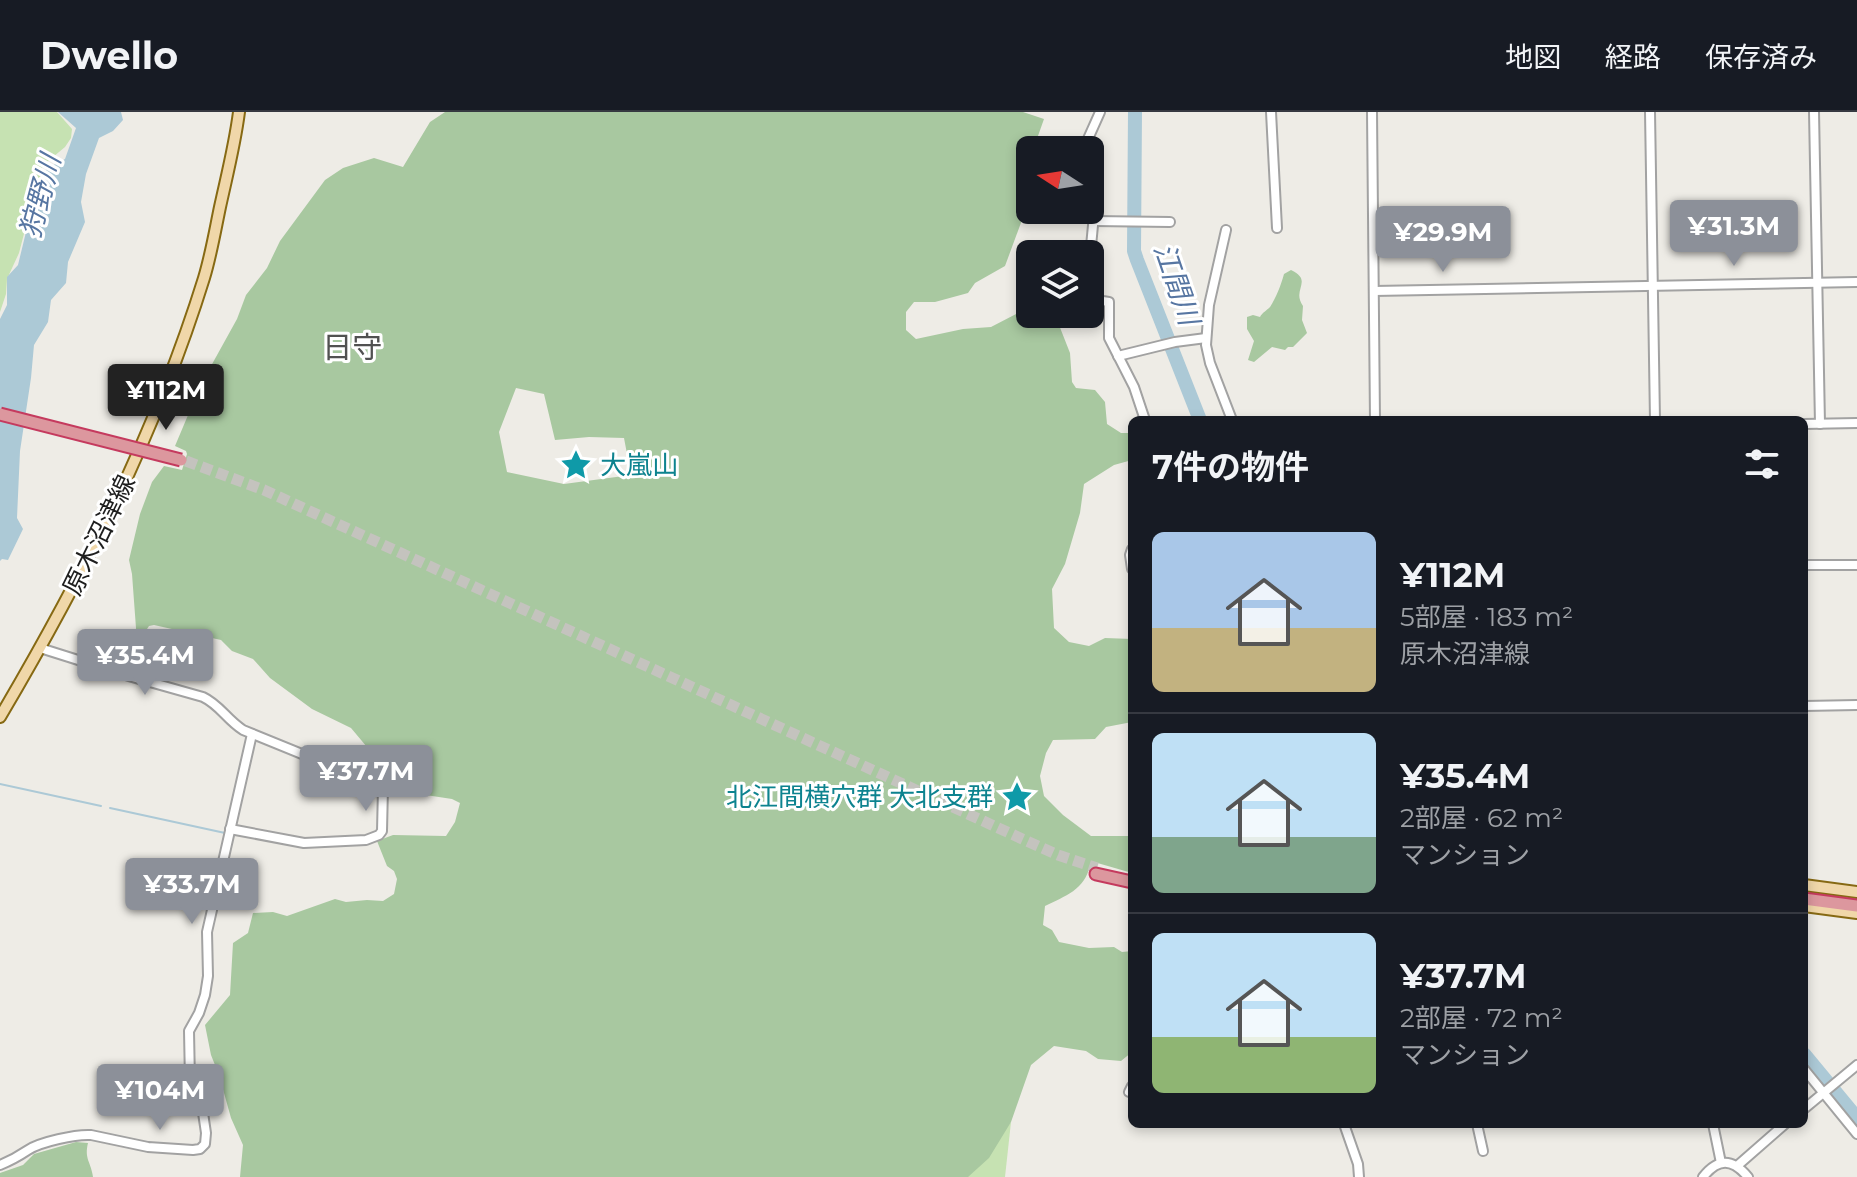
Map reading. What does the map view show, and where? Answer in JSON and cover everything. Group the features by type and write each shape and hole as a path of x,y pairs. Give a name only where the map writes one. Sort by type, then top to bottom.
{"highway":[{"path":"0,416 183,463"},
{"path":"1097,871 1128,879"},
{"path":"1808,897 1857,904"}],"main road":[{"name":"原木沼津線","path":"0,717 64,605 132,468 163,395 205,276 239,112"},
{"path":"1808,886 1857,892"},
{"path":"1808,907 1857,913"}],"street":[{"path":"1089,136 1100,112"},
{"path":"1271,112 1277,228"},
{"path":"1372,112 1375,416"},
{"path":"1650,112 1655,416"},
{"path":"1814,112 1820,424"},
{"path":"1104,221 1170,222"},
{"path":"1226,230 1209,305 1206,338 1210,363 1230,416"},
{"path":"1374,291 1857,282"},
{"path":"1104,300 1109,302 1110,307 1108,335 1134,387 1144,416"},
{"path":"1118,356 1206,338"},
{"path":"1808,424 1857,423"},
{"path":"1808,565 1857,565"},
{"path":"40,648 203,697 216,705 229,721 252,734 383,787 382,831 366,840 304,843 230,829"},
{"path":"1808,706 1857,705"},
{"path":"0,1165 31,1147 80,1135 154,1148 193,1150 203,1147 206,1139 202,1106 190,1082 189,1031 205,995 207,932 252,734"},
{"path":"1808,1106 1857,1065"},
{"path":"1808,1074 1857,1134"},
{"path":"1345,1128 1358,1164 1359,1177"},
{"path":"1478,1128 1483,1151"},
{"path":"1714,1128 1721,1163"},
{"path":"1737,1166 1780,1128"},
{"path":"1703,1177 1711,1167 1728,1162 1748,1177"}],"green space":[{"path":"0,112 57,112 72,129 65,147 41,169 39,204 26,226 19,253 7,279 0,312"},
{"path":"445,112 1023,112 1044,119 1038,136 1016,136 1016,224 1021,224 1005,266 975,283 968,293 935,302 914,302 906,312 906,330 916,339 963,329 991,327 1016,314 1016,328 1060,328 1070,353 1072,382 1076,388 1095,390 1105,402 1107,424 1121,433 1128,433 1128,461 1114,465 1084,484 1080,513 1065,564 1052,589 1054,628 1069,642 1089,646 1105,638 1128,639 1128,723 1106,727 1095,739 1053,740 1040,776 1044,796 1091,836 1128,836 1128,872 1094,862 1079,886 1045,906 1043,925 1052,930 1059,942 1089,948 1114,947 1128,951 1128,1055 1121,1061 1098,1059 1086,1051 1054,1046 1031,1065 1011,1122 989,1158 968,1177 240,1177 243,1145 211,1055 205,1025 230,995 233,943 248,933 253,913 273,912 287,916 335,899 346,902 383,901 394,894 397,879 394,871 387,866 377,841 393,835 446,836 455,822 460,803 419,794 379,772 377,759 351,728 312,709 270,678 253,659 232,651 221,640 149,626 141,638 134,670 131,669 136,628 129,560 140,514 152,482 164,466 182,470 187,454 175,446 246,295 267,268 280,241 325,180 343,168 374,158 403,167 430,122","holes":["516,388 544,394 555,440 624,438 631,475 564,484 507,472 499,432"]},
{"path":"1291,270 1301,278 1299,295 1307,333 1293,347 1285,350 1272,347 1254,362 1248,360 1254,341 1247,329 1247,317 1260,317 1270,307 1284,274"},
{"path":"1011,1122 1005,1177 965,1177"},
{"path":"76,1142 88,1143 87,1157 93,1177 0,1177 0,1173 23,1165 34,1154"}],"water":[{"path":"58,112 121,112 123,120 113,131 99,138 86,174 81,202 85,222 68,262 66,283 51,300 48,322 34,345 20,451 17,518 23,529 8,560 0,561 0,319 7,305 7,277 18,265 26,232 42,201 46,169 65,159 76,128"}],"waterway":[{"name":"江間川","path":"1135,112 1134,251 1198,416"},
{"path":"0,784 101,806"},
{"path":"110,808 225,833"},
{"name":"江間川","path":"1808,1059 1857,1118"}],"tunnel":[{"path":"186,461 264,490 1018,837 1097,868"}],"place":[{"name":"大嵐山","path":"576,465"},
{"name":"北江間横穴群 大北支群","path":"1017,797"}],"district":[{"name":"日守","path":"352,347"}],"water label":[{"name":"狩野川","path":"40,196"}]}
